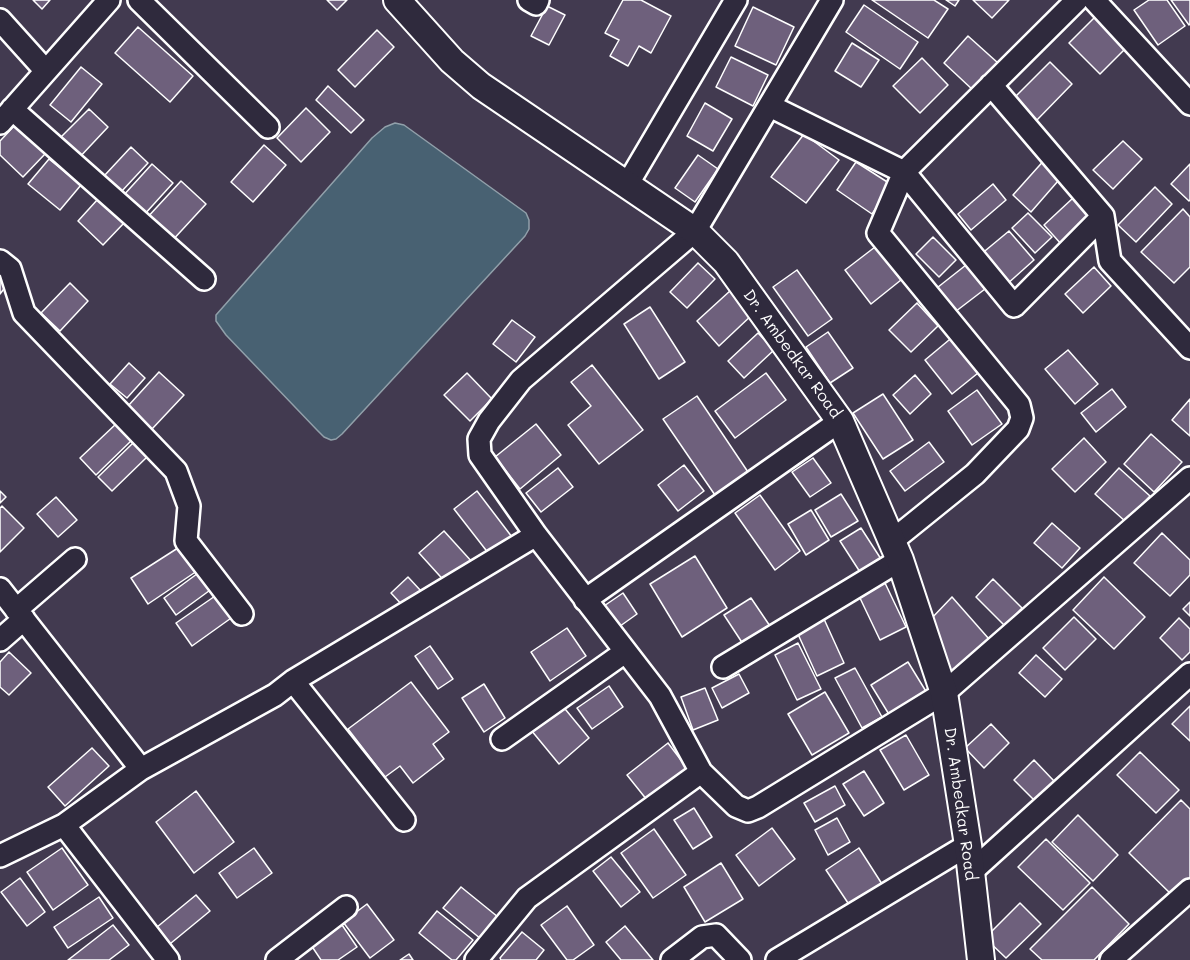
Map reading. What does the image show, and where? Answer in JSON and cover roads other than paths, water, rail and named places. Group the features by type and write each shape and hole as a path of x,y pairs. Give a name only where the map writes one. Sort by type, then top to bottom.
{"street":[{"path":"109,0 6,116 204,279"},
{"path":"139,0 268,127"},
{"name":"Dr. Ambedkar Road","path":"397,0 452,61 481,86 694,231 726,262 840,421 896,551 944,693 968,845 981,960"},
{"path":"529,0 536,4 538,0"},
{"path":"627,185 736,0"},
{"path":"832,0 694,231 521,380 489,421 479,439 480,455 536,536 660,696 701,772 736,806 748,811 758,807 944,693 1190,478"},
{"path":"723,667 896,551 1018,429 1022,418 1019,405 878,233 904,172 1077,0"},
{"path":"1095,0 1190,104"},
{"path":"0,20 45,70"},
{"path":"992,85 1103,216 1110,261 1190,348"},
{"path":"770,106 904,172 1014,306 1103,216"},
{"path":"0,261 10,269 24,313 176,471 189,506 186,541 242,614"},
{"path":"585,600 840,421"},
{"path":"0,856 64,825 141,769 275,695 293,681 536,536"},
{"path":"0,640 20,614 75,559"},
{"path":"0,589 141,769"},
{"path":"502,739 625,652"},
{"path":"970,873 1190,674"},
{"path":"293,681 404,820"},
{"path":"476,960 527,898 701,772"},
{"path":"64,825 168,960"},
{"path":"777,960 968,845"},
{"path":"1110,960 1190,890"},
{"path":"277,960 346,907"},
{"path":"672,960 702,936 716,935 740,960"}],"water":[{"path":"395,123 404,125 526,213 529,229 342,434 331,440 317,430 226,335 216,321 216,315 372,138 385,127"}]}
